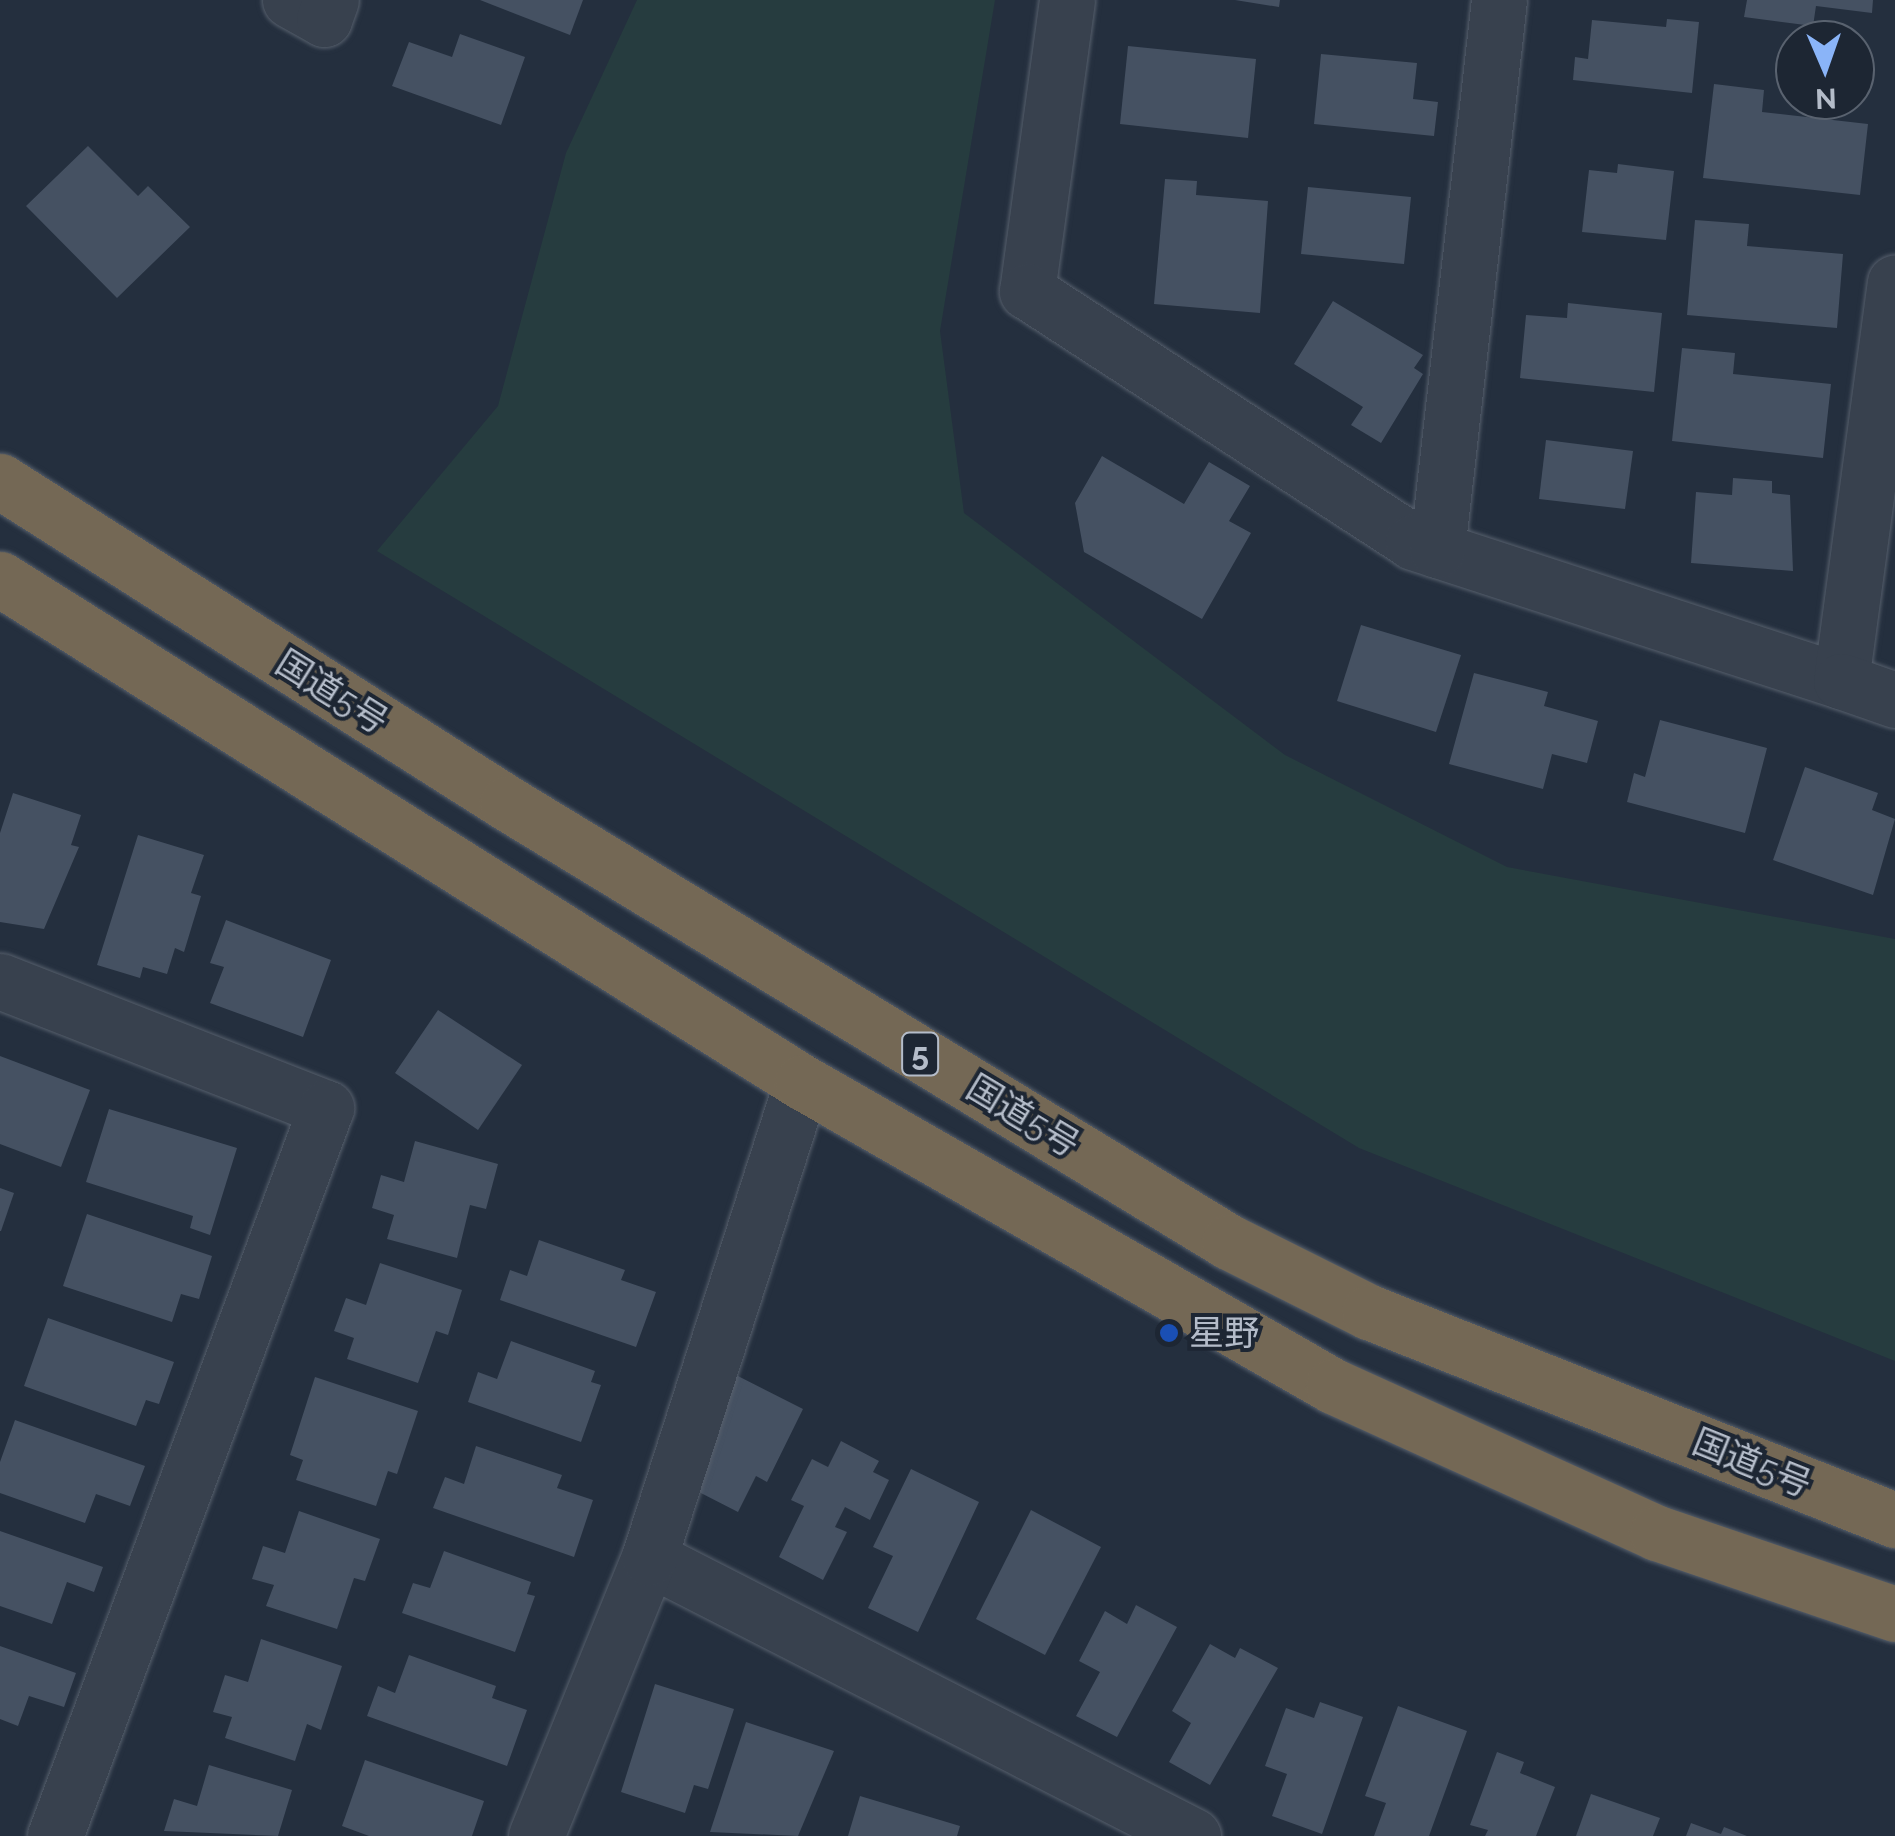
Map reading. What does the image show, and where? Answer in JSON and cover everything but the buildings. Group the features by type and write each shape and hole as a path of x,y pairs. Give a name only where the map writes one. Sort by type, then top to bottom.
{"highway":[{"name":"国道5号","path":"0,481 506,803 1229,1242 1369,1312 1895,1520"},
{"name":"5","path":"0,581 802,1082 1333,1386 1657,1534 1895,1614"}],"street":[{"path":"290,0 324,19 331,0"},
{"path":"1067,0 1027,290 1413,542 1895,700"},
{"path":"1438,550 1498,0"},
{"path":"1840,681 1895,284"},
{"path":"0,982 326,1108 55,1836"},
{"path":"536,1836 649,1558 802,1082"},
{"path":"649,1558 1193,1836"}],"green space":[{"path":"637,0 995,0 940,331 964,513 1285,755 1507,867 1895,939 1895,1361 1359,1148 377,551 498,406 566,153"}],"place":[{"name":"星野","path":"1169,1333"}]}
